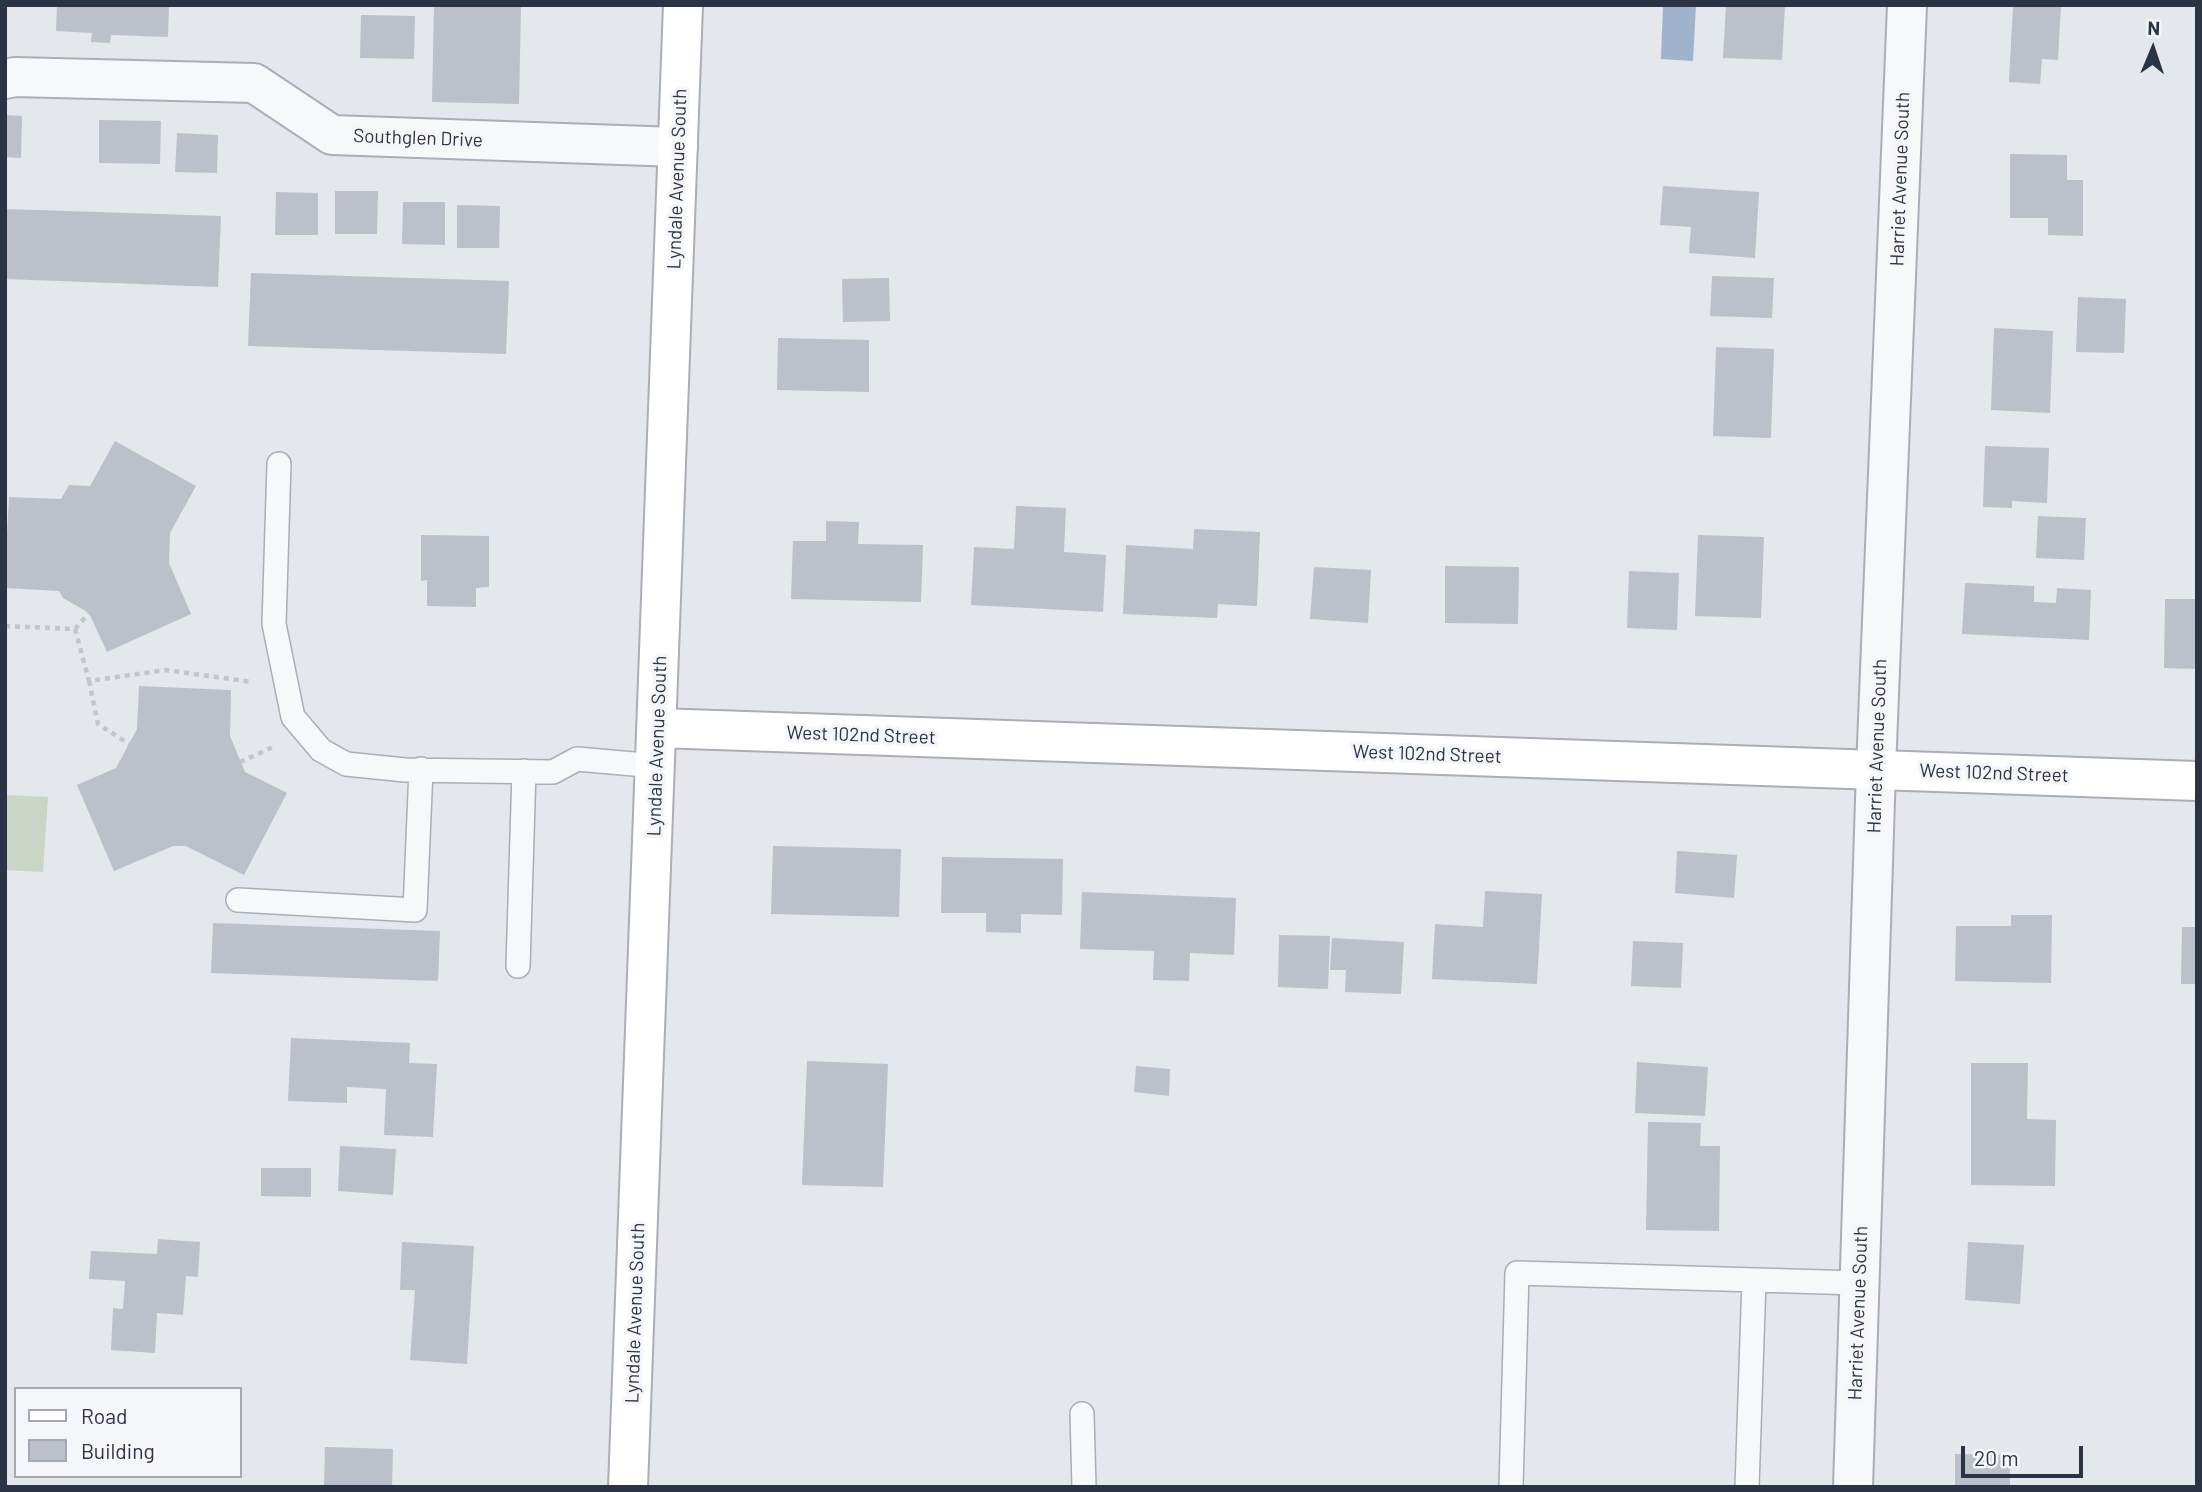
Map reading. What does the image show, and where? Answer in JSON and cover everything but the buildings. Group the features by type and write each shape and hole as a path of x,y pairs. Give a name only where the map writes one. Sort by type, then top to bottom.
{"street":[{"name":"Lyndale Avenue South","path":"628,1487 683,5"},
{"name":"Harriet Avenue South","path":"1853,1487 1876,769 1907,5"},
{"name":"Southglen Drive","path":"5,79 254,83 332,135 678,147"},
{"name":"West 102nd Street","path":"658,728 2197,781"}],"lane":[{"path":"279,464 274,624 293,717 321,750 346,764 421,769 553,772 577,759 656,766"},
{"path":"238,900 415,911 421,769"},
{"path":"518,966 524,771"},
{"path":"1511,1487 1517,1273 1859,1283"},
{"path":"1747,1487 1754,1280"},
{"path":"1082,1414 1084,1487"}],"path":[{"path":"75,629 89,613"},
{"path":"5,626 75,629"},
{"path":"75,629 98,724 130,744"},
{"path":"89,681 166,670 287,689"}],"green space":[{"path":"5,795 48,797 43,872 5,870"}],"water":[{"path":"1663,5 1696,5 1693,61 1661,59"}]}
